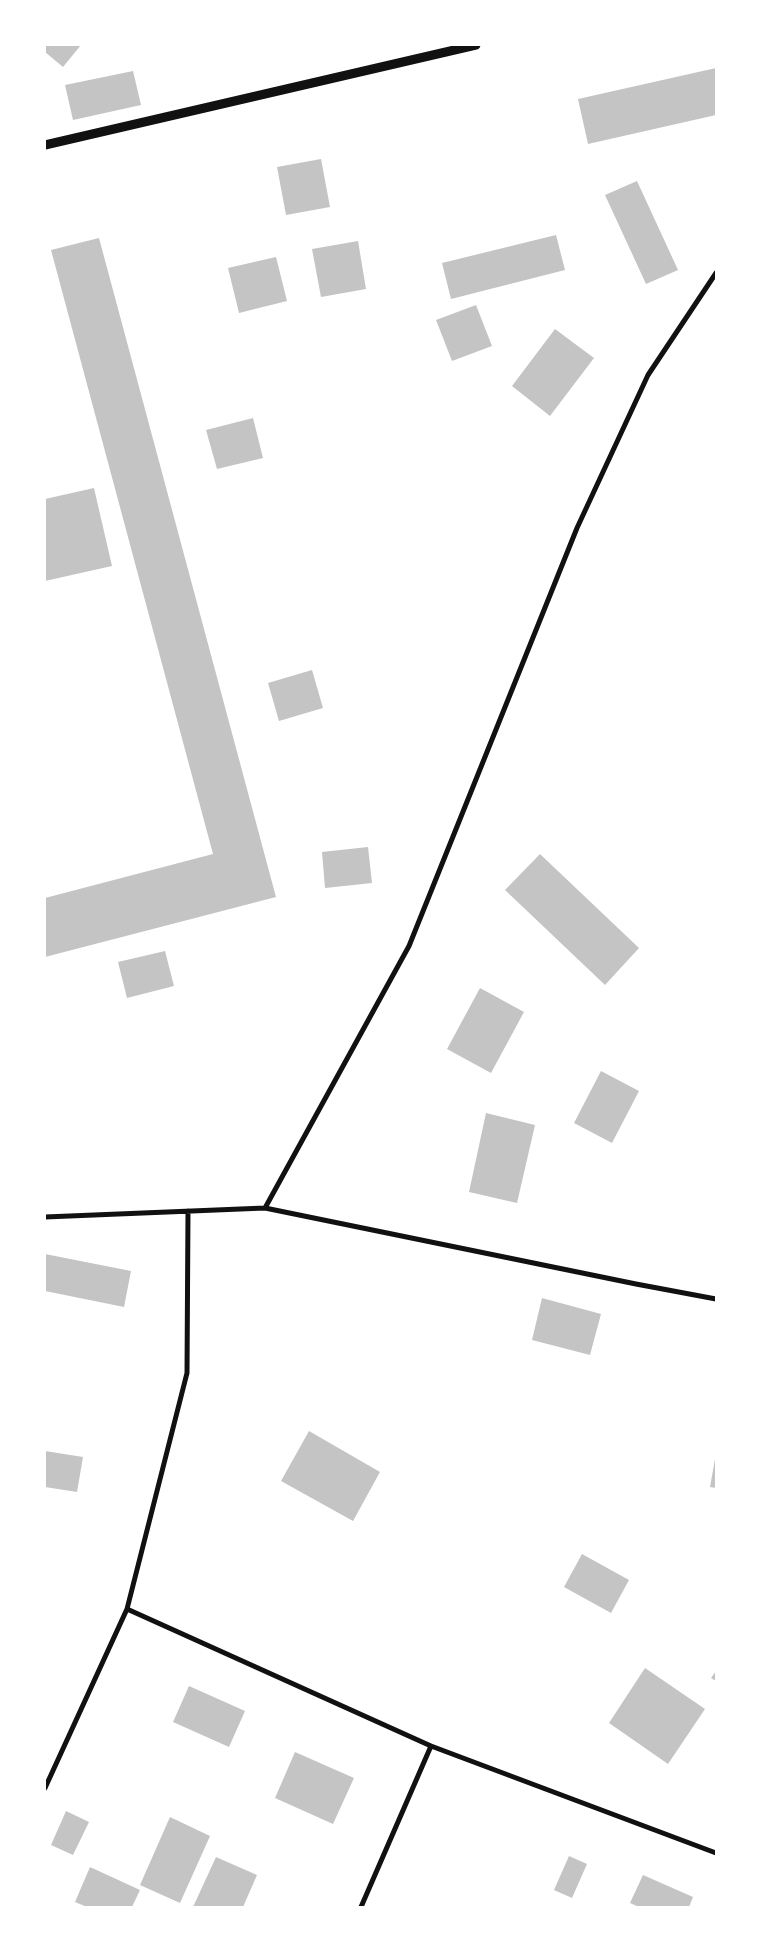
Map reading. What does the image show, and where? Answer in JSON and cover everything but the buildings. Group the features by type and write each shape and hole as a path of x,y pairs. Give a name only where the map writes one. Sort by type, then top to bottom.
{"street":[{"path":"45,145 476,45"},
{"path":"265,1208 410,946 577,528 648,375 716,273"},
{"path":"45,1217 265,1208 636,1284 716,1298"},
{"path":"45,1788 127,1609 188,1373 188,1211"},
{"path":"127,1609 431,1746 716,1853"},
{"path":"361,1907 431,1746"}]}
